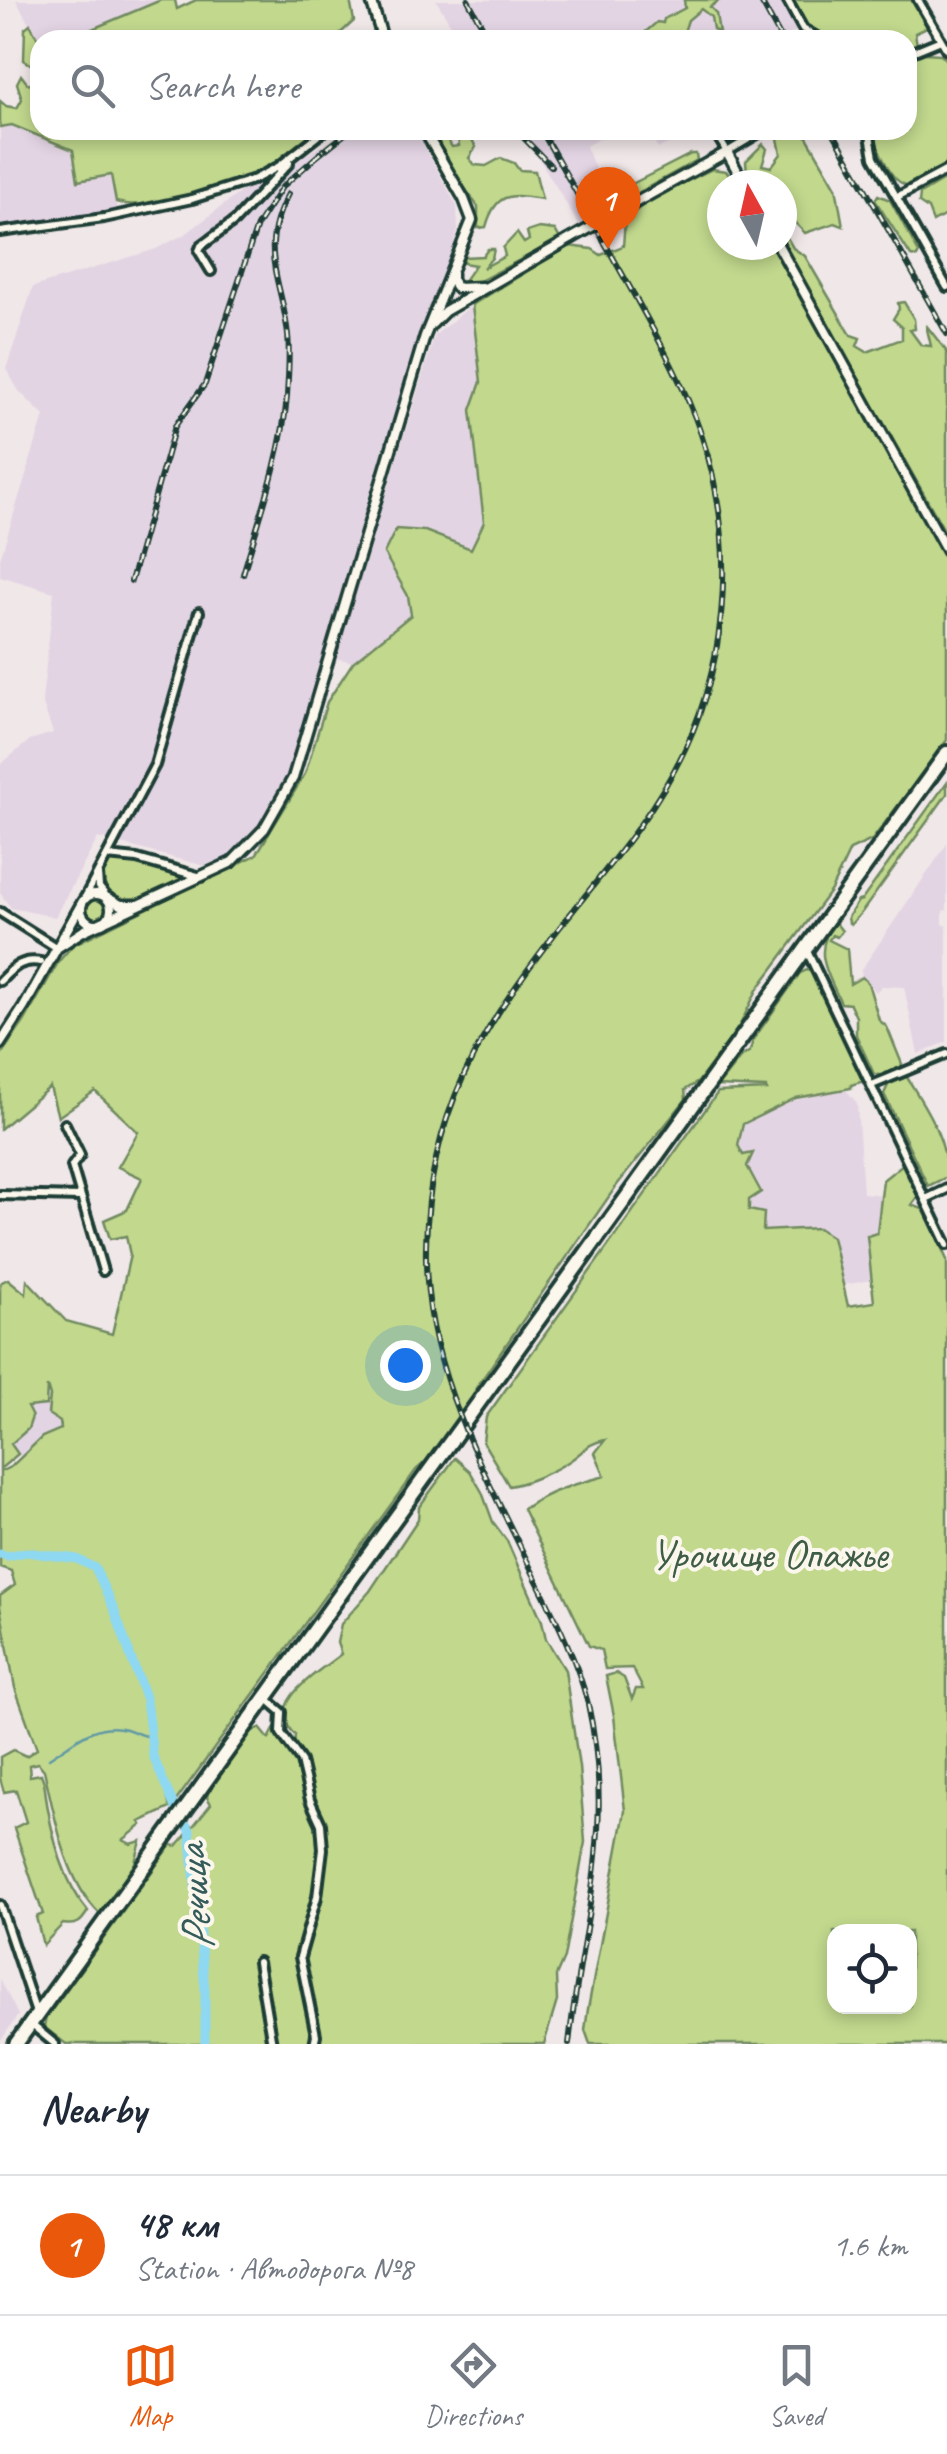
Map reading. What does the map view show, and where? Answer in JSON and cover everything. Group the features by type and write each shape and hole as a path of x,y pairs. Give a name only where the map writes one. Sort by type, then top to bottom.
{"highway":[{"path":"16,2044 947,753"}],"street":[{"path":"371,0 380,30"},
{"path":"787,0 805,30"},
{"path":"918,0 947,50"},
{"path":"917,50 941,40"},
{"path":"0,232 104,218 192,198 278,167 312,140"},
{"path":"56,948 232,862 264,828 293,778 425,336 470,228 472,213 430,140"},
{"path":"720,140 737,170"},
{"path":"425,336 440,314 747,140"},
{"path":"871,140 874,157 947,287"},
{"path":"211,272 199,251 201,246 235,221 300,150"},
{"path":"897,198 947,170"},
{"path":"456,305 460,296 452,278 457,259"},
{"path":"786,260 947,551"},
{"path":"441,292 447,286 469,290 489,285"},
{"path":"441,292 444,304 456,305"},
{"path":"0,1044 83,901 155,765 199,612"},
{"path":"107,856 136,859 201,876"},
{"path":"98,872 99,887 106,897 111,912 102,923 92,924 81,910 83,901 94,894 106,897 124,906 146,904"},
{"path":"0,912 56,948"},
{"path":"806,948 947,1245"},
{"path":"0,981 22,962 41,962"},
{"path":"872,1086 947,1054"},
{"path":"65,1124 80,1155 72,1166 103,1271"},
{"path":"926,1199 947,1189"},
{"path":"0,1194 80,1197"},
{"path":"266,1698 282,1712 281,1733 301,1761 310,1800 321,1824 323,1849 317,1897 300,1957 316,2035 314,2044"},
{"path":"0,1905 34,2020 56,2044"},
{"path":"258,1962 272,2044"}],"shaded area":[{"path":"16,0 161,0 91,30 33,30"},
{"path":"436,0 802,0 814,21 797,30 454,30"},
{"path":"12,125 30,132 30,140 49,140 73,150 112,175 117,212 0,227 0,127"},
{"path":"332,140 421,140 457,206 458,231 289,777 260,826 228,857 205,866 98,838 55,917 11,908 0,893 0,765 30,740 53,733 42,701 54,592 0,576 0,559 44,416 19,391 6,369 33,287 156,249 187,233 251,184"},
{"path":"528,140 596,140 586,146 610,207 579,225"},
{"path":"654,140 675,140 658,149"},
{"path":"472,305 481,382 471,410 484,522 470,549 425,531 384,553 408,596 411,615 353,662 335,658 435,335"},
{"path":"947,844 947,910 943,911 943,924 947,926 947,1042 918,1054 904,987 882,986 876,992 862,977 861,970"},
{"path":"845,1089 857,1103 863,1193 882,1195 877,1234 867,1237 871,1280 843,1285 832,1237 762,1231 749,1211 752,1174 747,1166 751,1153 743,1155 738,1145 743,1124 780,1104"},
{"path":"42,1403 59,1410 62,1429 42,1437 20,1456 11,1444 28,1429 27,1407"},
{"path":"0,1979 18,2015 2,2039 0,2038"}],"green space":[{"path":"161,0 175,0 177,9 196,0 350,0 354,21 344,30 90,30"},
{"path":"684,0 720,0 710,7 716,13 719,30 713,29 711,17 701,9 688,20 685,30 648,30 657,22 663,23 685,8"},
{"path":"792,0 916,0 930,30 927,27 917,32 808,29"},
{"path":"30,24 33,30 30,30 30,64 24,60 25,28"},
{"path":"940,54 947,61 947,165 923,181 908,185 895,178 876,140 917,140 917,56"},
{"path":"21,75 30,84 30,132 12,125 0,127 0,101 17,108 22,99 17,83"},
{"path":"49,140 307,140 271,165 223,187 148,204 116,202 111,175 78,181 73,150"},
{"path":"458,140 472,140 476,147 469,158 475,165 486,166 501,158 514,163 519,170 535,171 542,199 506,198 495,207 486,227 478,228 478,207 440,152 439,141 459,146"},
{"path":"778,140 809,140 836,187 843,226 835,223 805,233 797,225 797,170 747,170 746,161 763,144 767,149 762,165 771,167 781,154"},
{"path":"696,154 697,160 612,204 632,184"},
{"path":"707,171 707,260 780,260 947,560 947,740 872,840 850,850 831,890 757,990 739,1027 698,1082 685,1090 686,1099 617,1185 476,1388 450,1432 416,1470 176,1801 166,1792 170,1808 140,1822 142,1825 123,1840 131,1844 141,1841 134,1866 100,1914 70,1866 44,1770 38,1763 29,1765 30,1776 41,1774 63,1867 88,1911 78,1923 63,1924 43,1945 36,1917 43,1914 14,1828 26,1822 16,1790 4,1792 0,1778 0,1757 13,1750 26,1756 37,1749 15,1688 0,1607 0,1596 15,1585 11,1571 0,1567 0,1472 12,1466 42,1437 61,1429 60,1422 48,1414 47,1386 46,1405 27,1407 32,1417 28,1429 11,1444 18,1454 0,1469 0,1283 8,1279 26,1294 27,1280 66,1321 112,1334 130,1255 126,1236 110,1239 104,1220 127,1210 142,1178 118,1167 138,1132 95,1091 58,1117 50,1087 0,1129 0,1056 73,945 256,855 305,774 327,702 353,662 411,615 408,596 384,553 396,529 425,531 471,549 484,522 471,410 481,382 472,305 569,246 592,249 601,255 623,246 625,220 650,199"},
{"path":"947,178 947,214 933,222 928,209 919,203 920,194"},
{"path":"878,195 890,200 919,253 917,257 911,256 875,200"},
{"path":"539,228 555,230 560,239 468,287 463,282 475,265 463,263 464,257 483,256 488,249 494,249 483,268 505,256 503,248 517,233 524,243 529,240 527,232"},
{"path":"797,251 805,256 851,335 860,338 857,346 867,352 902,339 902,327 893,319 898,303 904,302 914,319 915,329 910,330 921,345 931,346 926,325 947,352 947,535 792,260 797,260"},
{"path":"947,782 947,794 862,912 849,923 848,917 858,901"},
{"path":"109,858 179,874 184,880 145,901 120,901 103,884"},
{"path":"97,898 105,901 105,917 97,920 89,917 86,909 89,901"},
{"path":"835,922 842,931 829,940 847,949 850,984 862,977 868,983 879,1020 887,1027 902,1064 900,1069 884,1076 874,1074 856,1035 856,1017 850,1004 841,1003 827,972 824,943"},
{"name":"Урочище Опажье","path":"807,970 815,973 864,1081 851,1088 796,1098 743,1124 738,1145 743,1155 753,1153 747,1166 761,1192 749,1200 749,1210 764,1213 763,1231 818,1228 832,1237 848,1306 874,1302 867,1236 877,1233 883,1180 903,1164 918,1197 912,1205 925,1210 947,1260 947,2044 590,2044 585,2030 625,1811 606,1676 616,1673 624,1678 632,1699 636,1689 643,1689 632,1668 605,1669 601,1650 589,1646 523,1509 552,1493 605,1476 595,1453 605,1440 590,1445 549,1472 509,1486 483,1442 486,1417 718,1092 767,1090 718,1086 750,1051 753,1040 800,973"},
{"path":"905,1074 934,1123 946,1163 947,1177 928,1186 884,1094 889,1083"},
{"name":"Урочище Опажье","path":"455,1458 470,1471 482,1492 542,1621 546,1639 565,1670 585,1842 564,1958 556,1976 557,2001 544,2044 66,2044 44,2027 46,2018 171,1845 177,1846 211,1804 209,1790 250,1732 260,1728 269,1739 281,1716 286,1738 294,1749 295,1735 285,1711 290,1700 341,1654 337,1643 341,1624 370,1591 418,1519 419,1507"}],"waterway":[{"name":"Речица","path":"0,1554 26,1552 77,1559 95,1568 115,1612 146,1700 153,1756 175,1808 190,1830 205,1989 205,2044"},
{"path":"49,1758 84,1735 104,1728 149,1736"}],"railway":[{"path":"468,0 484,30"},
{"path":"760,0 776,30"},
{"path":"315,158 338,140"},
{"path":"526,140 551,166"},
{"path":"547,140 686,395 712,472 723,552 719,634 700,712 685,749 644,819 532,964 483,1038 448,1114 429,1199 428,1292 446,1377 478,1459 572,1656 588,1704 596,1749 598,1834 569,2044"},
{"path":"838,140 947,334"},
{"path":"131,581 175,426 205,384 257,226 282,187 324,150"},
{"path":"243,574 284,418 289,342 273,249 279,214 288,194"}],"place":[{"name":"48 км","path":"608,249"}]}
